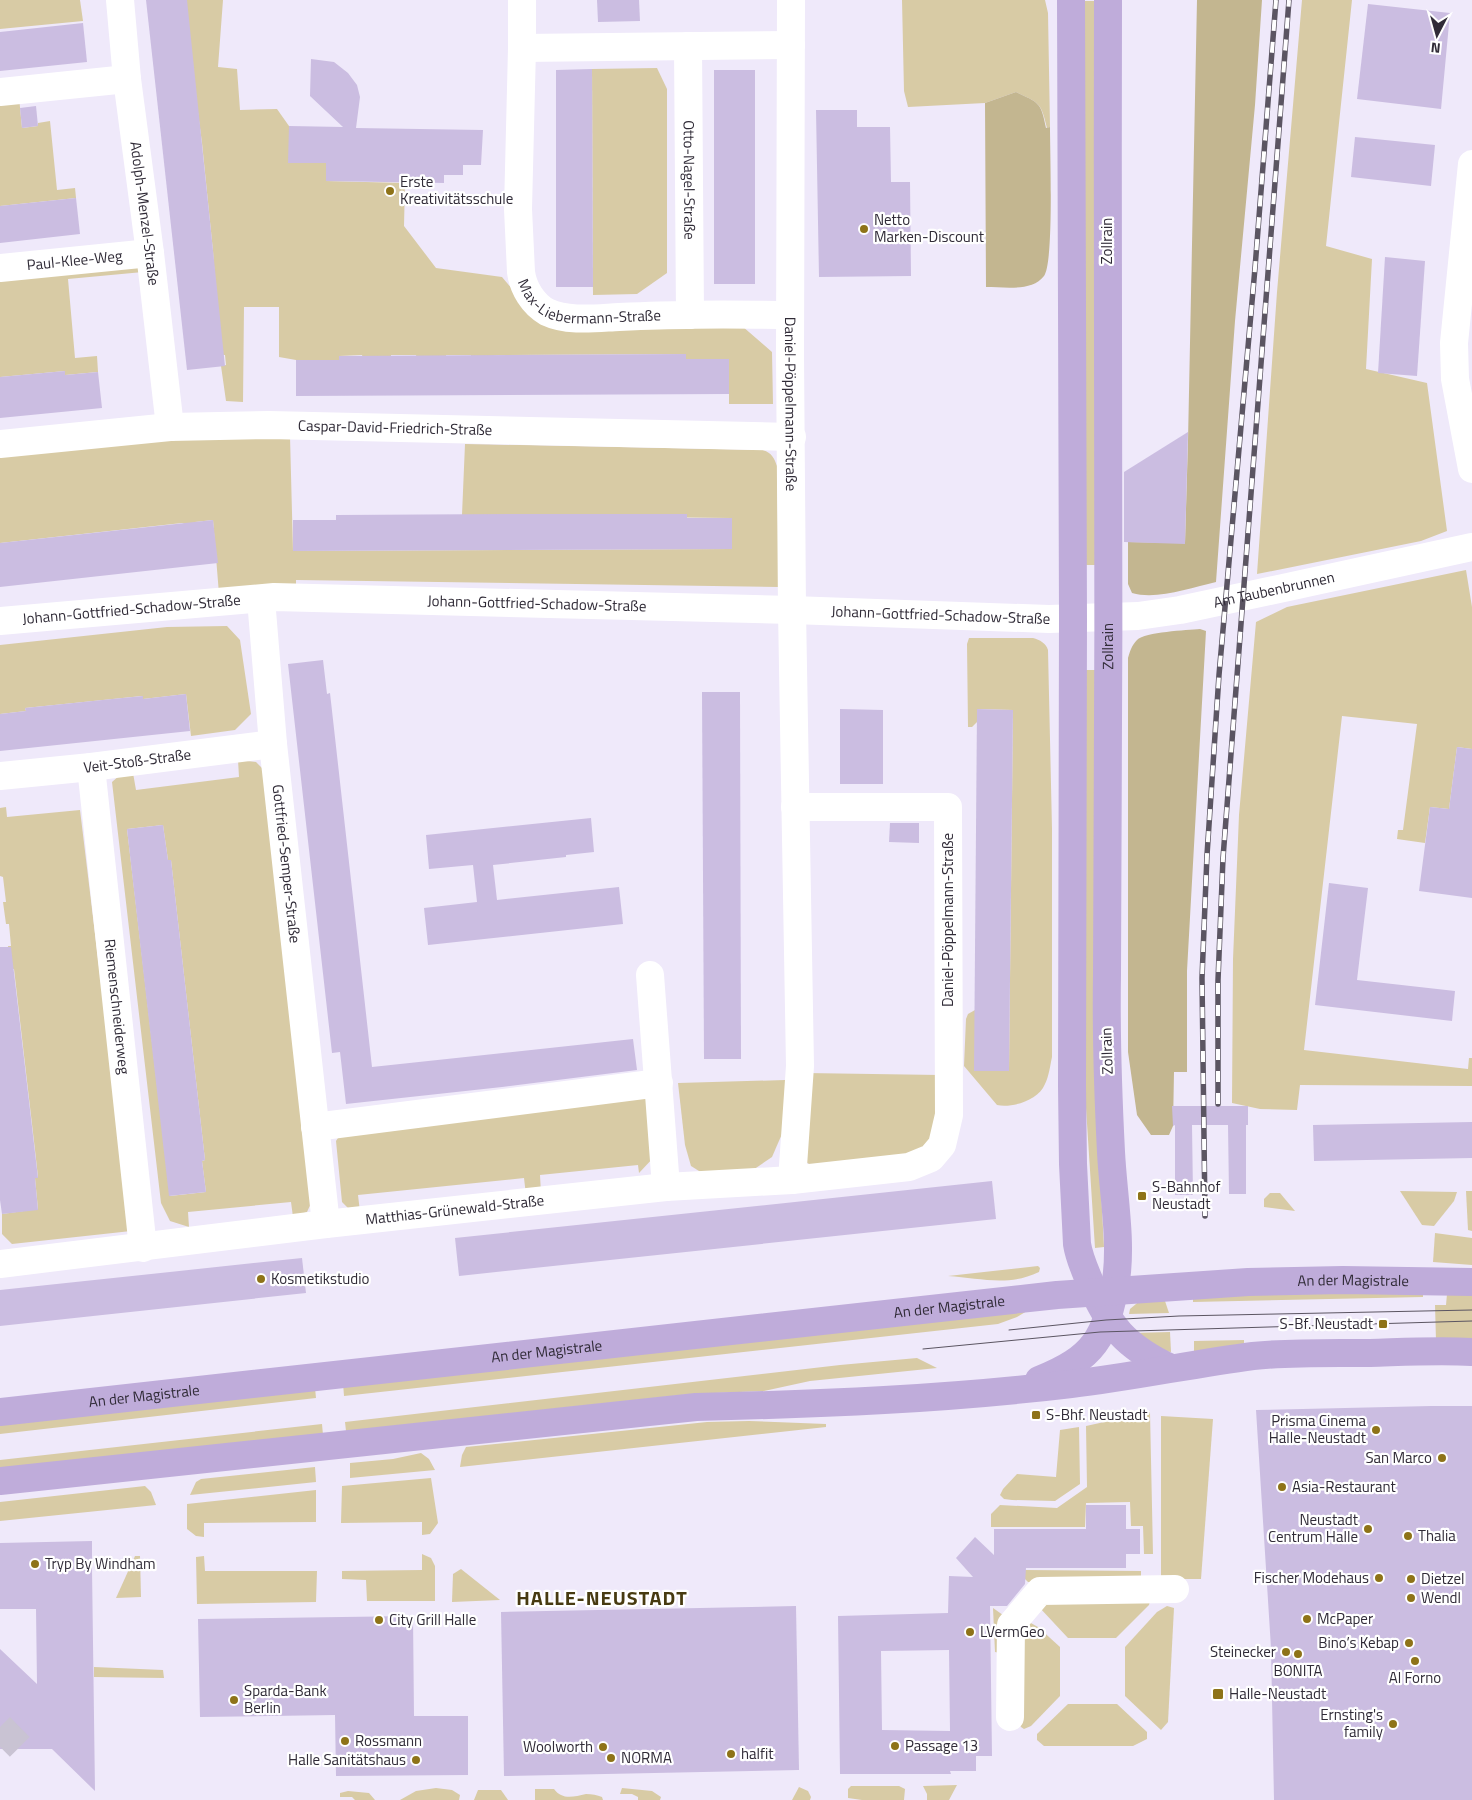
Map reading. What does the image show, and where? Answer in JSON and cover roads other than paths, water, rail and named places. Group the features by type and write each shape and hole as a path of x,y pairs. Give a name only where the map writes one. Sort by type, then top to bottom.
{"main road":[{"path":"1057,1295 1073,1270 1078,1255 1073,1164 1072,1086 1071,0"},
{"name":"Zollrain","path":"1104,1292 1118,1252 1111,1153 1106,1031 1108,0"},
{"path":"1012,1390 1045,1378 1076,1362 1088,1352 1098,1339 1107,1317 1104,1292 1078,1255"},
{"name":"An der Magistrale","path":"0,1412 1057,1295 1248,1282 1343,1280 1472,1282"},
{"path":"1107,1317 1123,1337 1137,1349 1171,1368"},
{"path":"0,1481 696,1406 894,1400 1012,1390 1131,1376 1171,1368 1290,1353 1472,1352"}],"street":[{"name":"Adolph-Menzel-Straße","path":"120,0 127,79 170,427"},
{"name":"Max-Liebermann-Straße","path":"522,0 518,209 521,272 522,281 528,293 537,304 547,312 579,318 790,315"},
{"name":"Daniel-Pöppelmann-Straße","path":"791,0 790,315 792,610 800,1066 792,1180"},
{"path":"522,48 791,45"},
{"name":"Otto-Nagel-Straße","path":"688,46 690,315"},
{"path":"0,92 127,79"},
{"path":"1472,164 1454,343 1455,379 1472,469"},
{"name":"Paul-Klee-Weg","path":"0,268 150,253"},
{"name":"Caspar-David-Friedrich-Straße","path":"0,444 170,427 269,425 792,437"},
{"name":"Am Taubenbrunnen","path":"1073,618 1138,616 1180,610 1472,547"},
{"name":"Johann-Gottfried-Schadow-Straße","path":"0,621 274,597 792,610 961,617 1073,618"},
{"name":"Gottfried-Semper-Straße","path":"261,599 273,744 326,1224"},
{"name":"Veit-Stoß-Straße","path":"0,776 91,767 273,744"},
{"name":"Riemenschneiderweg","path":"91,767 142,1248"},
{"name":"Daniel-Pöppelmann-Straße","path":"795,807 948,807 949,1115 942,1145 931,1158 909,1167"},
{"path":"650,976 666,1187"},
{"path":"315,1127 659,1083"},
{"name":"Matthias-Grünewald-Straße","path":"0,1264 326,1224 666,1187 792,1180 909,1167"},
{"path":"1010,1717 1011,1624 1040,1591 1175,1589"}],"tunnel":[{"path":"0,1727 22,1749"}],"tram line":[{"path":"1009,1330 1106,1320 1179,1316 1472,1310"},
{"path":"923,1349 1100,1332 1472,1321"}],"railway":[{"path":"1205,1216 1202,978 1207,855 1219,675 1255,268 1276,0"},
{"path":"1218,1104 1218,980 1223,858 1289,0"}],"place":[{"name":"Erste Kreativitätsschule","path":"390,191"},
{"name":"Netto Marken-Discount","path":"864,229"},
{"name":"S-Bahnhof Neustadt","path":"1142,1196"},
{"name":"Kosmetikstudio","path":"261,1279"},
{"name":"S-Bf. Neustadt","path":"1383,1324"},
{"name":"S-Bhf. Neustadt","path":"1036,1415"},
{"name":"Prisma Cinema Halle-Neustadt","path":"1376,1430"},
{"name":"San Marco","path":"1442,1458"},
{"name":"Asia-Restaurant","path":"1282,1487"},
{"name":"Neustadt Centrum Halle","path":"1368,1529"},
{"name":"Thalia","path":"1408,1536"},
{"name":"Tryp By Windham","path":"35,1564"},
{"name":"Fischer Modehaus","path":"1379,1578"},
{"name":"Dietzel","path":"1411,1579"},
{"name":"Wendl","path":"1411,1598"},
{"name":"McPaper","path":"1307,1619"},
{"name":"City Grill Halle","path":"379,1620"},
{"name":"LVermGeo","path":"970,1632"},
{"name":"Bino’s Kebap","path":"1409,1643"},
{"name":"Steinecker","path":"1286,1652"},
{"name":"BONITA","path":"1298,1654"},
{"name":"Al Forno","path":"1415,1661"},
{"name":"Halle-Neustadt","path":"1218,1694"},
{"name":"Sparda-Bank Berlin","path":"234,1700"},
{"name":"Ernsting's family","path":"1393,1724"},
{"name":"Rossmann","path":"345,1741"},
{"name":"Passage 13","path":"895,1746"},
{"name":"Woolworth","path":"603,1747"},
{"name":"halfit","path":"731,1754"},
{"name":"NORMA","path":"611,1758"},
{"name":"Halle Sanitätshaus","path":"416,1760"}],"district":[{"name":"HALLE-NEUSTADT","path":"602,1598"}]}
